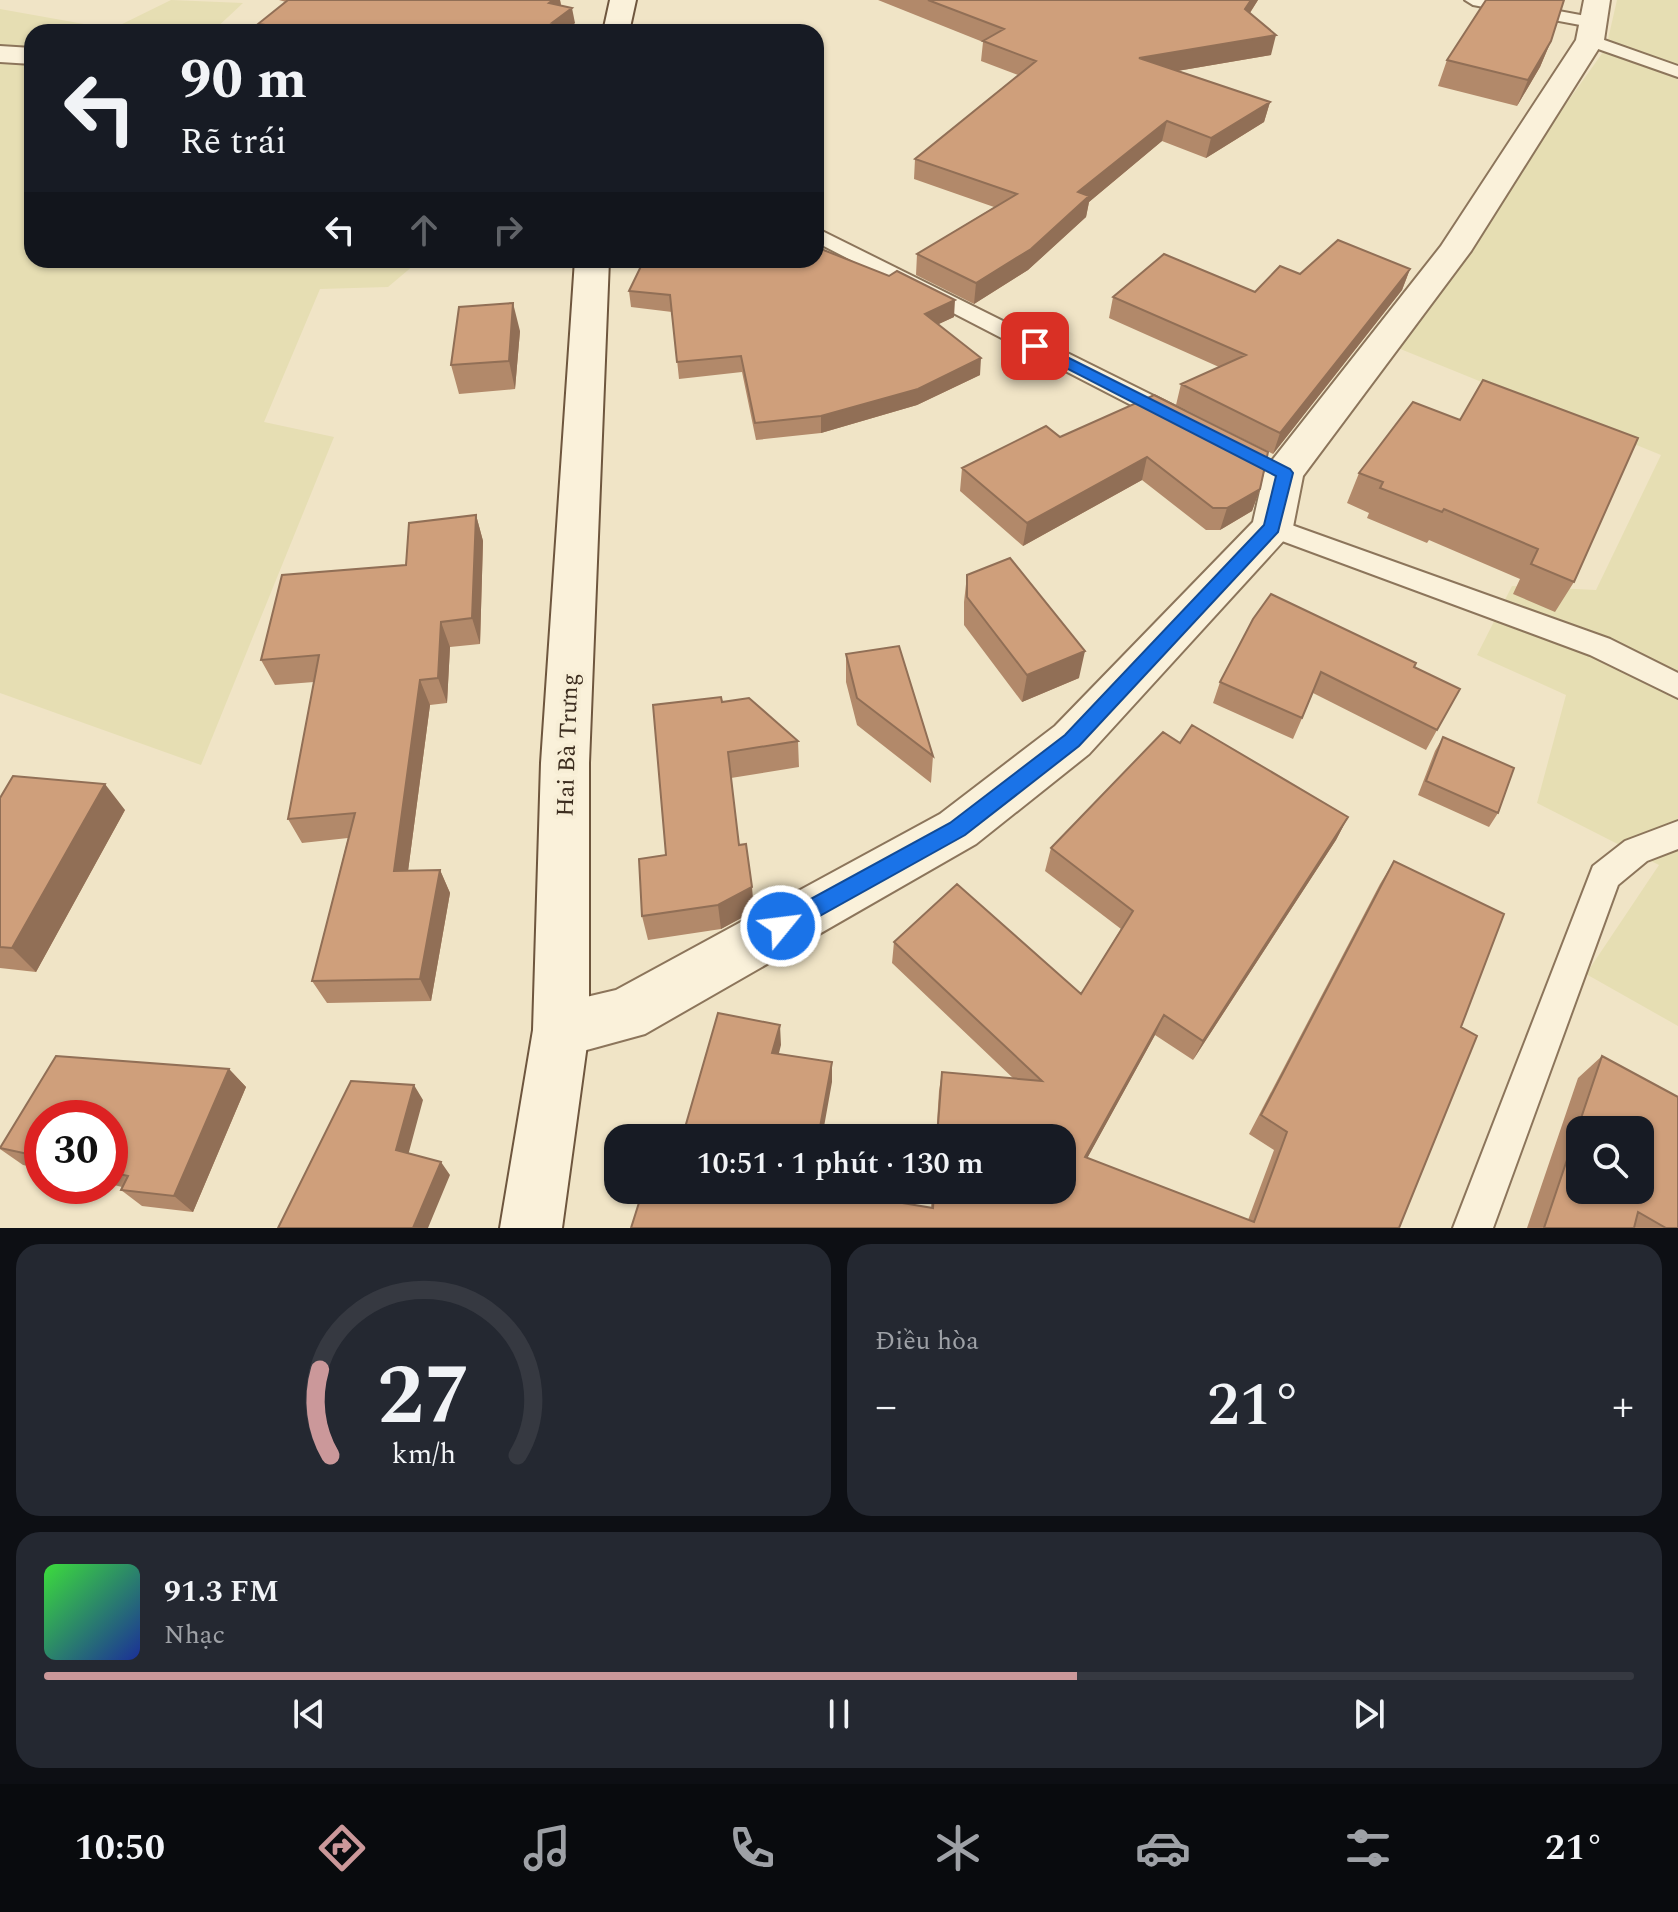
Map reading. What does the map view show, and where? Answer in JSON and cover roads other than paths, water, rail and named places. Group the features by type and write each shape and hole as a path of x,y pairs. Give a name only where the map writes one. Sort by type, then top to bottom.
{"street":[{"path":"616,1 616,24"},
{"path":"561,1030 625,1015 958,829 1072,740 1272,527 1277,470 1454,251 1593,21"},
{"path":"0,54 24,56"},
{"name":"Hai Bà Trưng","path":"531,1228 561,1030 565,763 592,268"}],"lane":[{"path":"1473,0 1593,21 1678,72"},
{"path":"824,238 1201,431"},
{"path":"1272,527 1600,647 1678,686"},
{"path":"1473,1228 1605,876 1636,851 1678,835"}]}
